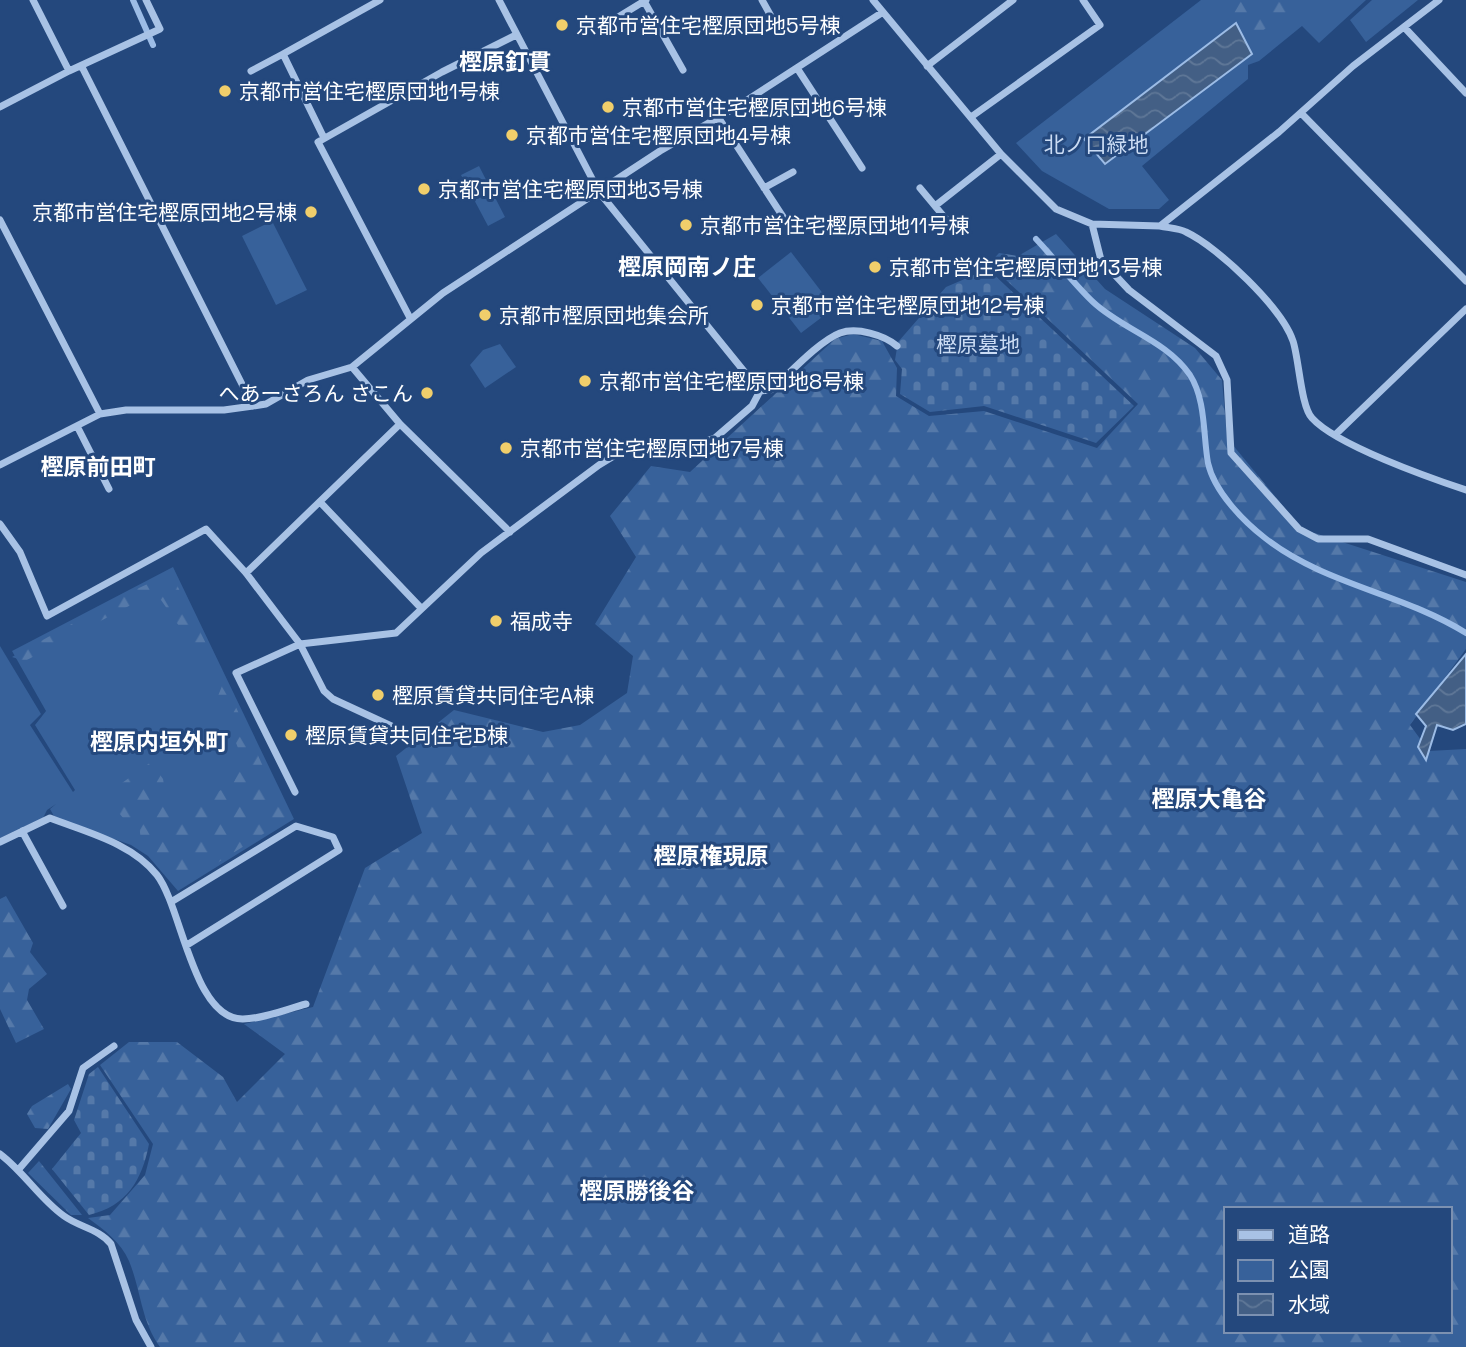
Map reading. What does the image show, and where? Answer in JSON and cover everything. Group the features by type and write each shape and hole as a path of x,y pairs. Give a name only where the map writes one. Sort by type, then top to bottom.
{"street":[{"path":"33,0 69,71"},
{"path":"0,107 69,71 160,29 146,0"},
{"path":"251,71 380,0"},
{"path":"499,0 599,192 760,391"},
{"path":"615,19 645,0 682,71"},
{"path":"762,0 776,25"},
{"path":"873,0 1001,154 1056,209 1092,224 1160,226 1185,231 1276,310 1293,341 1309,416 1321,427 1371,453 1466,490"},
{"path":"926,66 1013,0"},
{"path":"971,117 1100,24 1083,0"},
{"path":"1160,226 1301,113 1353,66 1439,0"},
{"path":"0,465 100,414 126,410 224,410 266,404 308,380 352,367 443,293 660,151 883,12"},
{"path":"1404,27 1466,93"},
{"path":"410,318 318,142 442,72 516,35"},
{"path":"283,54 324,138"},
{"path":"82,67 253,406"},
{"path":"797,68 862,168"},
{"path":"1301,113 1466,281"},
{"path":"718,117 789,226"},
{"path":"935,206 1001,154"},
{"path":"764,188 793,172"},
{"path":"920,188 955,230"},
{"path":"0,220 100,414"},
{"path":"1092,224 1101,260 1129,290 1216,356 1227,380 1231,453 1299,528 1318,539 1368,538 1466,575"},
{"path":"1336,434 1466,309"},
{"path":"760,391 771,390 840,333 863,332 887,338 897,346"},
{"path":"352,367 400,424 510,532"},
{"path":"295,792 236,673 300,644 396,634 481,554 599,465 622,451 691,446 715,438 752,405 760,391"},
{"path":"246,573 400,424"},
{"path":"77,426 108,489"},
{"path":"320,502 421,608"},
{"path":"0,524 20,552 47,616 206,528 246,573 300,644 324,691 333,699 400,730"},
{"path":"0,842 50,818 128,851 156,873 172,902 204,990 221,1012 243,1019 306,1004"},
{"path":"172,902 296,825 333,837 339,850 187,945"},
{"path":"22,831 63,905"},
{"path":"19,1169 69,1111 83,1068 114,1046"},
{"path":"0,1154 19,1169 64,1216 104,1236 111,1244 136,1320 151,1347"}],"green space":[{"name":"北ノ口緑地","path":"1201,0 1366,0 1319,43 1302,26 1259,61 1248,65 1248,79 1142,166 1169,200 1159,209 1109,209 1042,171 1016,143"},
{"path":"1237,0 1304,0 1258,34 1244,40 1227,6"},
{"path":"1372,0 1418,0 1366,42 1350,20"},
{"path":"479,166 505,217 488,226 461,175"},
{"path":"272,221 307,290 276,305 242,236"},
{"path":"1056,234 1105,289 1195,348 1222,380 1227,438 1302,529 1466,582 1466,649 1410,725 1429,751 1466,749 1466,1347 160,1347 149,1327 126,1254 88,1218 110,1215 145,1175 153,1144 100,1065 129,1042 177,1042 223,1077 237,1102 285,1054 244,1024 313,1007 365,868 422,833 396,756 454,710 543,732 580,725 627,693 633,656 595,624 636,557 610,516 651,466 690,472 835,339 853,334 882,341 897,368 896,396 929,416 984,411 1097,448 1138,404 989,264 999,253 1018,256"},
{"path":"791,252 834,308 801,333 758,278"},
{"name":"樫原墓地","path":"988,269 1134,406 1096,443 984,406 930,412 900,394 902,369 895,360 898,342 946,287"},
{"path":"500,344 516,367 485,388 470,365 483,350"},
{"path":"173,567 294,819 178,891 148,856 131,845 55,818 50,809 56,804 47,810 43,818 0,838 0,646 41,714 30,725 73,792 75,790 35,725 46,711 12,651"},
{"path":"171,573 220,672 213,675 161,600 144,598 25,661 12,657 124,595"},
{"path":"224,681 287,819 179,887 141,843 139,821 124,819 113,806 122,783 151,762 163,779 167,802 185,808 233,784 243,761 218,696"},
{"path":"6,896 33,943 30,952 47,974 29,989 27,1000 44,1029 16,1043 0,1009 0,899"},
{"path":"98,1067 149,1144 142,1169 131,1190 113,1205 89,1215 52,1169 81,1133 74,1120 89,1074"},
{"path":"68,1084 71,1089 48,1129 35,1128 27,1114 32,1106"},
{"path":"39,1161 82,1215 71,1215 28,1173"}],"water":[{"path":"1236,23 1252,54 1105,164 1084,139"},
{"path":"1466,654 1466,724 1453,730 1437,725 1426,760 1418,747 1426,726 1416,714"}],"waterway":[{"path":"133,0 153,45"},
{"path":"1036,239 1093,302 1169,353 1190,375 1199,395 1211,474 1230,505 1248,523 1288,554 1313,567 1416,608 1466,633"}],"place":[{"name":"京都市営住宅樫原団地5号棟","path":"562,25"},
{"name":"京都市営住宅樫原団地1号棟","path":"225,91"},
{"name":"京都市営住宅樫原団地6号棟","path":"608,107"},
{"name":"京都市営住宅樫原団地4号棟","path":"512,135"},
{"name":"京都市営住宅樫原団地3号棟","path":"424,189"},
{"name":"京都市営住宅樫原団地2号棟","path":"311,212"},
{"name":"京都市営住宅樫原団地11号棟","path":"686,225"},
{"name":"京都市営住宅樫原団地13号棟","path":"875,267"},
{"name":"京都市営住宅樫原団地12号棟","path":"757,305"},
{"name":"京都市樫原団地集会所","path":"485,315"},
{"name":"京都市営住宅樫原団地8号棟","path":"585,381"},
{"name":"へあーさろん さこん","path":"427,393"},
{"name":"京都市営住宅樫原団地7号棟","path":"506,448"},
{"name":"福成寺","path":"496,621"},
{"name":"樫原賃貸共同住宅A棟","path":"378,695"},
{"name":"樫原賃貸共同住宅B棟","path":"291,735"}],"district":[{"name":"樫原釘貫","path":"505,62"},
{"name":"樫原岡南ノ庄","path":"687,267"},
{"name":"樫原前田町","path":"98,467"},
{"name":"樫原内垣外町","path":"159,742"},
{"name":"樫原大亀谷","path":"1209,799"},
{"name":"樫原権現原","path":"711,856"},
{"name":"樫原勝後谷","path":"637,1191"}]}
